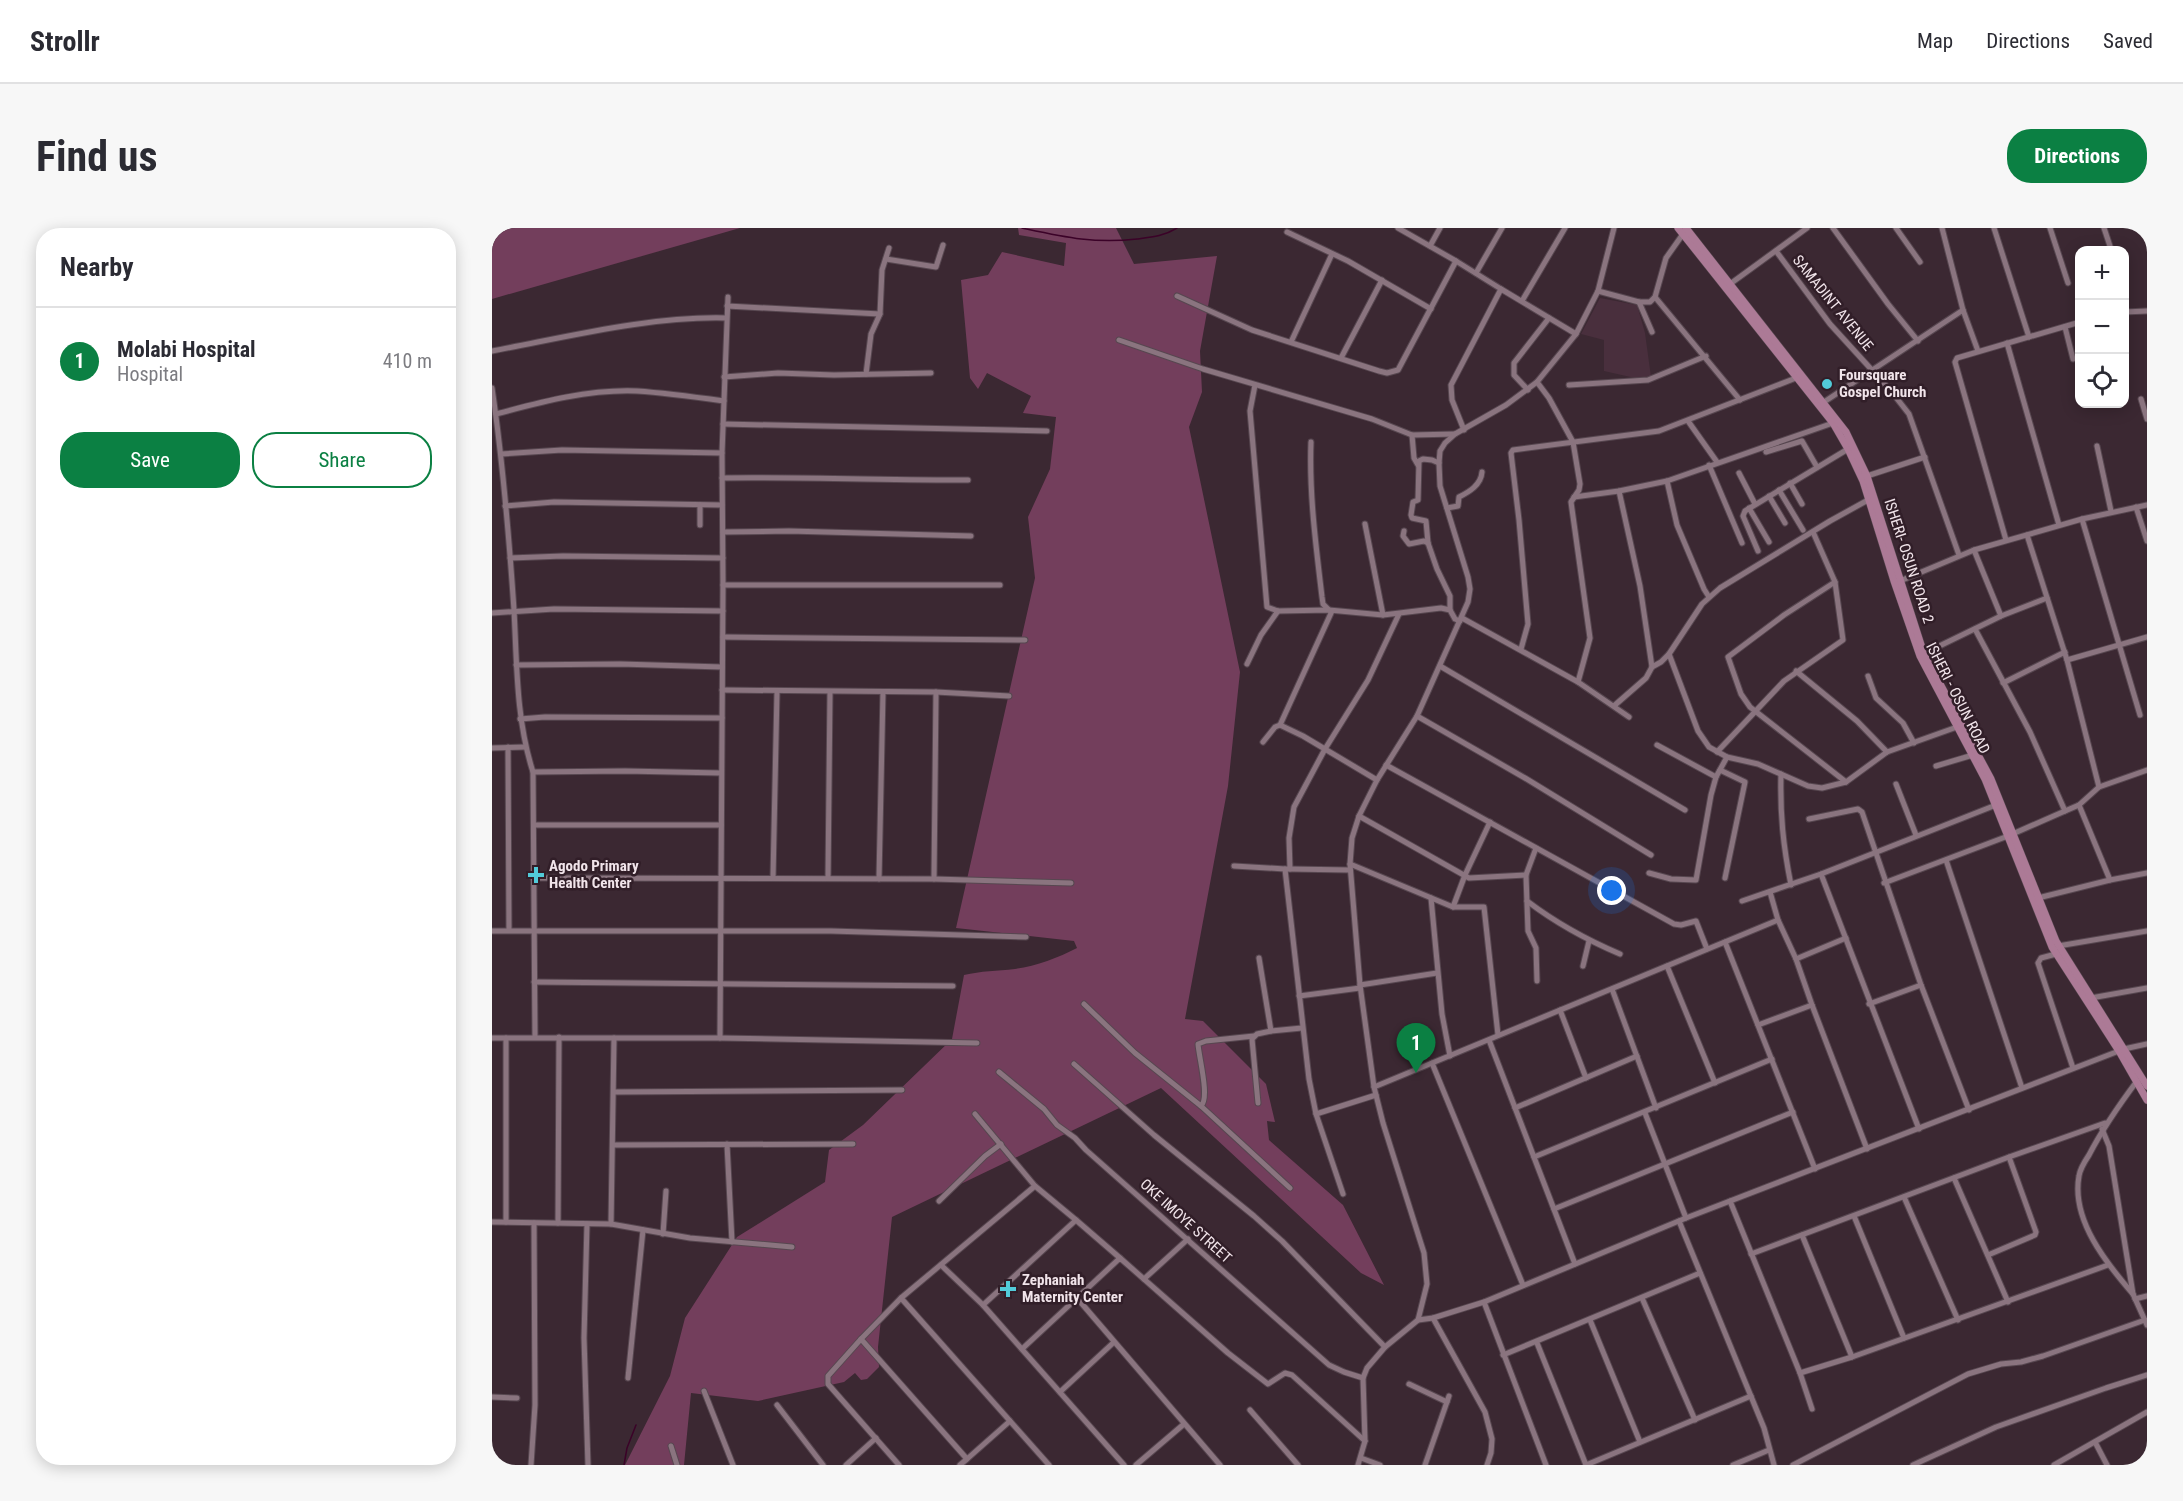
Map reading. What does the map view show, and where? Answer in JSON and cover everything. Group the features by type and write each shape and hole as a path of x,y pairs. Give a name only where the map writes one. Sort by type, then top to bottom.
{"main road":[{"name":"ISHERI- OSUN ROAD 2","path":"1682,230 1730,284 1846,432 1867,476 1922,655 1992,779 2010,835 2038,898 2057,950 2091,998 2147,1086"},
{"name":"ISHERI - OSUN ROAD","path":"1682,230 1833,423 1848,449 1863,481 1922,655 1973,755 2010,835 2040,921 2122,1050 2147,1100"}],"street":[{"path":"1398,228 1576,334"},
{"path":"1430,246 1440,228"},
{"path":"1476,273 1502,228"},
{"path":"1522,302 1565,228"},
{"path":"1418,1320 1427,1284 1424,1253 1374,1087 1360,986 1349,867 1352,838 1359,816 1377,780 1417,716 1468,602 1470,589 1463,558 1440,486 1440,451 1455,434 1528,390 1576,334 1598,291 1614,228"},
{"path":"1793,228 1798,234"},
{"path":"1730,284 1807,228"},
{"path":"1833,228 1918,341"},
{"path":"1896,228 1920,262"},
{"path":"1942,228 1963,310 1978,351"},
{"path":"1994,228 2029,337"},
{"path":"2050,228 2068,283"},
{"path":"2104,228 2110,246"},
{"path":"1598,291 1640,302 1650,302 1655,297 1666,258 1682,230"},
{"path":"1287,232 1382,280 1431,309"},
{"path":"886,259 936,267 943,245"},
{"path":"866,374 871,334 880,314 882,270 889,248"},
{"name":"SAMADINT AVENUE","path":"1776,251 1830,324 1892,391 1909,414 1959,555"},
{"path":"1291,342 1332,254"},
{"path":"1177,296 1232,323 1379,371 1394,372 1398,370 1456,261"},
{"path":"1341,358 1382,280"},
{"path":"1464,430 1452,400 1451,385 1501,290"},
{"path":"720,1038 722,453 728,297"},
{"path":"1655,297 1740,400"},
{"path":"1640,302 1652,332"},
{"path":"727,306 880,314"},
{"path":"1824,402 1963,310"},
{"path":"2129,312 2147,311"},
{"path":"492,351 691,317 726,318"},
{"path":"1528,390 1514,375 1514,363 1549,318"},
{"path":"2006,540 1955,366 1957,358 2075,323"},
{"path":"2065,327 2073,358"},
{"path":"1119,340 1203,369 1372,418 1412,435 1455,434"},
{"path":"2007,343 2060,525"},
{"path":"1569,385 1648,380 1706,356"},
{"path":"724,377 778,373 931,373"},
{"path":"1521,649 1527,624 1527,606 1520,520 1511,453 1517,448 1659,431 1796,378"},
{"path":"1537,382 1549,398 1573,442 1580,484 1571,502 1590,638 1578,682"},
{"path":"1255,385 1250,411 1267,607 1278,611 1331,610 1383,615 1441,608 1450,610"},
{"path":"492,388 501,454 510,558 520,719 525,747 533,772 534,1036"},
{"path":"496,414 561,398 616,391 636,391 724,401"},
{"path":"2141,399 2147,419"},
{"path":"1688,421 1716,462"},
{"path":"1574,497 1667,481 1833,423"},
{"path":"723,424 1047,431"},
{"path":"1412,435 1414,458 1418,465 1418,500 1413,502 1411,515 1412,518 1426,521 1428,543 1450,596 1450,610 1455,619 1461,619 1521,649 1615,705 1629,717"},
{"path":"1766,452 1799,440 1802,441 1818,467"},
{"path":"1311,442 1310,469 1314,530 1323,604 1331,610"},
{"path":"2097,446 2111,511"},
{"path":"1758,551 1743,516 1744,511 1848,449"},
{"path":"501,454 562,450 722,453"},
{"path":"1867,476 1925,457"},
{"path":"1418,465 1423,459 1439,463"},
{"path":"1709,465 1742,543"},
{"path":"1447,508 1458,506 1459,497 1475,487 1481,480 1482,472"},
{"path":"1738,472 1769,542"},
{"path":"722,478 968,480"},
{"path":"1667,481 1677,525 1709,597"},
{"path":"1790,483 1802,504"},
{"path":"1779,490 1803,530"},
{"path":"1619,491 1640,586 1652,667"},
{"path":"1769,496 1785,523"},
{"path":"1615,705 1646,678 1652,667 1669,654 1701,604 1720,588 1868,500"},
{"path":"505,506 554,502 722,505"},
{"path":"699,525 700,505"},
{"path":"1900,581 1959,555 2006,540 2111,511 2147,505"},
{"path":"2136,507 2147,541"},
{"path":"2082,519 2140,715"},
{"path":"1365,524 1383,615"},
{"path":"723,532 789,531 971,536"},
{"path":"1404,531 1403,536 1409,544 1424,541 1428,543"},
{"path":"1717,752 1784,681 1843,640 1835,582 1813,532"},
{"path":"2027,535 2040,569 2065,652 2099,787"},
{"path":"1974,550 2001,616"},
{"path":"510,558 563,556 723,558"},
{"path":"1835,582 1784,615 1728,657 1741,694 1750,707 1846,782"},
{"path":"723,585 1000,585"},
{"path":"1922,655 2001,616 2047,598"},
{"path":"492,613 554,609 723,611"},
{"path":"1263,742 1275,727 1280,725 1331,610"},
{"path":"1247,664 1261,635 1278,611"},
{"path":"1343,1194 1316,1114 1302,1028 1288,869 1289,838 1294,807 1325,749 1368,680 1399,614"},
{"path":"1975,629 2030,732 2066,811"},
{"path":"723,637 1025,640"},
{"path":"2067,660 2147,637"},
{"path":"2003,683 2065,652"},
{"path":"1669,654 1703,740 1727,757 1758,764 1808,786 1822,788 1846,782 1887,752 1957,727"},
{"path":"516,665 620,664 723,667"},
{"path":"1440,666 1685,810"},
{"path":"1796,671 1865,728 1887,752"},
{"path":"1868,676 1876,698 1903,723 1914,743"},
{"path":"722,690 936,692 1009,696"},
{"path":"773,878 777,692"},
{"path":"828,878 830,692"},
{"path":"879,879 883,692"},
{"path":"934,879 936,692"},
{"path":"1417,716 1526,778 1651,855"},
{"path":"520,719 545,717 722,718"},
{"path":"1280,725 1377,780"},
{"path":"1657,745 1716,777"},
{"path":"508,747 509,930"},
{"path":"492,748 525,747"},
{"path":"1936,766 1973,755"},
{"path":"1649,873 1671,879 1696,880 1716,777 1727,757"},
{"path":"1386,765 1674,924 1681,925 1696,921 1707,949"},
{"path":"1720,770 1745,782 1725,878"},
{"path":"1884,883 2066,811 2079,805 2099,787 2147,770"},
{"path":"533,772 721,773"},
{"path":"1781,774 1780,811 1783,846 1791,885"},
{"path":"1896,784 1916,835"},
{"path":"1742,901 1821,874 1996,805"},
{"path":"2079,805 2110,879"},
{"path":"1809,819 1858,809 1862,812 1884,883 1970,1110"},
{"path":"1359,816 1473,878 1526,875"},
{"path":"1453,907 1490,822"},
{"path":"534,825 721,825"},
{"path":"1536,848 1526,875 1528,931 1536,948 1537,981"},
{"path":"1946,860 2022,1088"},
{"path":"1234,866 1288,869 1349,867 1453,907 1481,906 1485,909 1498,1035"},
{"path":"2038,898 2110,879 2147,873"},
{"path":"1821,874 1869,1004 1919,1129"},
{"path":"533,878 934,879 1071,884"},
{"path":"1770,892 1778,920 1796,959 1867,1149"},
{"path":"1431,898 1437,973 1450,1056"},
{"path":"1527,901 1550,918 1589,941 1620,954"},
{"path":"1374,1087 1778,920"},
{"path":"492,931 831,930 1026,937"},
{"path":"2073,1068 2038,963 2042,958 2057,950 2147,931"},
{"path":"1796,959 1846,938"},
{"path":"1582,966 1589,941"},
{"path":"1725,942 1815,1169"},
{"path":"1259,958 1271,1031"},
{"path":"1667,966 1715,1083"},
{"path":"1299,996 1437,973"},
{"path":"534,982 953,986"},
{"path":"1869,1004 1921,985"},
{"path":"2091,998 2147,988"},
{"path":"1612,989 1656,1108"},
{"path":"1084,1004 1135,1053 1201,1106 1290,1188"},
{"path":"1758,1025 1812,1005"},
{"path":"1560,1010 1586,1078"},
{"path":"1201,1106 1205,1101 1205,1090 1198,1044 1302,1028"},
{"path":"492,1038 534,1036 977,1043"},
{"path":"1254,1036 1252,1039 1258,1103"},
{"path":"558,1223 559,1037"},
{"path":"506,1038 506,1222"},
{"path":"611,1224 614,1038"},
{"path":"1489,1040 1575,1264"},
{"path":"1358,1465 1365,1440 1363,1378 1367,1368 1385,1347 1418,1320 1433,1318 1484,1302 1678,1221 1970,1110 2073,1068 2122,1050 2147,1044"},
{"path":"1515,1108 1637,1056"},
{"path":"1534,1157 1772,1059"},
{"path":"1432,1063 1523,1285"},
{"path":"1074,1064 1154,1135 1282,1240 1385,1347"},
{"name":"OKE IMOYE STREET","path":"999,1072 1046,1111 1057,1125 1076,1138 1086,1150 1329,1365 1363,1378"},
{"path":"1793,1465 1968,1374 2001,1364 2043,1356 2146,1322 2134,1297 2108,1265 2087,1227 2079,1192 2079,1174 2104,1126 2137,1081"},
{"path":"614,1092 902,1089"},
{"path":"1316,1114 1376,1095"},
{"path":"1554,1209 1792,1112"},
{"path":"1645,1113 1686,1218"},
{"path":"975,1114 1035,1186 1228,1353 1268,1384 1285,1373 1292,1375 1365,1440"},
{"path":"1751,1254 2009,1157 2104,1126"},
{"path":"2104,1126 2134,1297"},
{"path":"727,1144 732,1242"},
{"path":"613,1145 853,1144"},
{"path":"939,1201 985,1156 1001,1144"},
{"path":"1988,1254 2035,1235 2037,1232 2009,1157"},
{"path":"1954,1178 2008,1302"},
{"path":"899,1465 830,1387 827,1380 832,1371 901,1298 1035,1186"},
{"path":"663,1234 666,1191"},
{"path":"1904,1197 1958,1320"},
{"path":"1730,1201 1800,1373 1812,1409"},
{"path":"1854,1216 1904,1338"},
{"path":"983,1305 1076,1220"},
{"path":"1678,1221 1751,1396 1767,1437 1774,1465"},
{"path":"492,1222 611,1224 663,1234 792,1247"},
{"path":"531,1465 534,1423 534,1223"},
{"path":"587,1224 584,1338 588,1465"},
{"path":"628,1378 643,1230"},
{"path":"1802,1235 1852,1357"},
{"path":"1144,1279 1188,1239"},
{"path":"1023,1349 1120,1258"},
{"path":"941,1265 983,1305 1124,1465"},
{"path":"1800,1373 1958,1320 2108,1265"},
{"path":"1503,1355 1537,1343 1700,1272"},
{"path":"2134,1297 2147,1296"},
{"path":"901,1298 1047,1464"},
{"path":"1077,1298 1113,1343 1220,1465"},
{"path":"1642,1298 1695,1420"},
{"path":"1484,1302 1546,1465"},
{"path":"1433,1318 1485,1412 1492,1439 1487,1465"},
{"path":"1590,1320 1640,1442"},
{"path":"861,1339 967,1459"},
{"path":"1060,1392 1113,1343"},
{"path":"1537,1343 1586,1465 1751,1396"},
{"path":"1913,1465 1996,1427 2147,1376"},
{"path":"1409,1384 1448,1399 1425,1465"},
{"path":"704,1391 734,1465"},
{"path":"492,1397 517,1398"},
{"path":"777,1405 823,1465"},
{"path":"1250,1410 1298,1465"},
{"path":"2054,1465 2147,1412"},
{"path":"960,1465 1010,1421"},
{"path":"1136,1465 1184,1424"},
{"path":"846,1465 876,1438"},
{"path":"2095,1442 2107,1465"},
{"path":"671,1446 677,1465"},
{"path":"1733,1465 1769,1450"},
{"path":"1361,1458 1380,1465"}],"shaded area":[{"path":"492,228 740,228 492,299"},
{"path":"1018,228 1116,228 1134,264 1217,256 1200,351 1202,392 1189,427 1240,672 1228,786 1185,1019 1203,1021 1266,1084 1275,1122 1267,1121 1269,1140 1343,1205 1384,1285 1361,1273 1161,1088 892,1217 878,1347 879,1367 867,1379 861,1380 855,1373 844,1382 758,1401 691,1393 684,1465 625,1465 670,1376 685,1318 737,1237 825,1182 829,1150 863,1125 952,1039 964,975 1031,966 1077,948 1074,941 956,928 1035,578 1028,517 1050,469 1056,417 1023,413 1031,396 987,373 978,389 970,378 961,280 988,275 1002,252 1064,266 1066,243 1019,235"},
{"path":"1600,298 1637,305 1645,333 1651,377 1635,378 1604,371 1604,340 1581,334"}],"waterway":[{"path":"1022,228 1066,237 1107,241 1153,237 1177,228"},
{"path":"624,1465 627,1448 636,1425"}],"place":[{"name":"Foursquare Gospel Church","path":"1827,384"},
{"name":"Agodo Primary Health Center","path":"536,875"},
{"name":"Molabi Hospital","path":"1416,1073"},
{"name":"Zephaniah Maternity Center","path":"1008,1289"}]}
